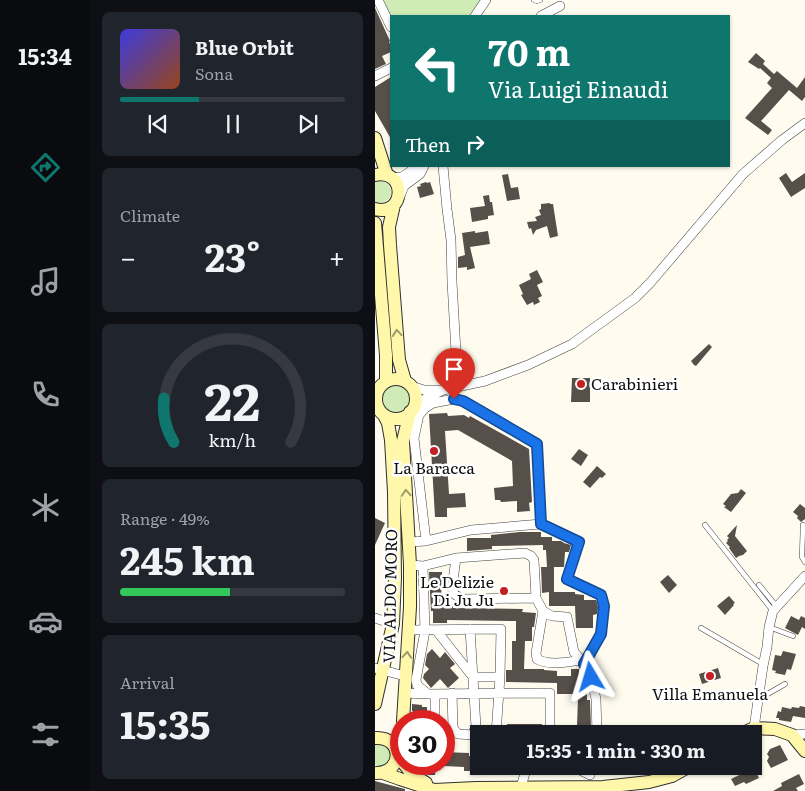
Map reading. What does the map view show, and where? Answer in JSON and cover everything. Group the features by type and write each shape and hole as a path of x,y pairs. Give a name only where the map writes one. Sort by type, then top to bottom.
{"main road":[{"path":"375,138 385,176 397,183 399,188 399,194 389,226 399,361 416,398 413,408 401,418 381,414 376,398 379,388 386,381 392,379 399,379 408,383"},
{"path":"375,209 385,210 396,203"},
{"path":"375,223 387,355 386,381"},
{"name":"VIA ALDO MORO","path":"403,710 409,630 417,565 409,542 403,441 406,423 413,408"},
{"name":"VIA ALDO MORO","path":"375,704 379,669 393,624 395,578 391,440 388,423 381,414"},
{"path":"762,729 799,735 805,751"},
{"path":"375,738 381,737 390,741"},
{"path":"379,772 434,790 521,789 590,776 603,787 650,786 674,775"},
{"path":"413,775 423,782 448,789"}],"street":[{"path":"378,0 390,25"},
{"path":"476,15 485,0"},
{"path":"543,15 561,6"},
{"path":"375,76 390,68"},
{"path":"408,383 424,390 443,390 485,381 572,344 635,298 651,283 743,174 805,123"},
{"path":"385,176 402,177 417,167"},
{"path":"396,203 404,186 420,174 424,167"},
{"path":"443,167 452,248 458,387"},
{"path":"413,408 443,390"},
{"name":"VIA ALDO MORO","path":"426,541 414,438 419,415 425,408 454,399 463,401 537,444 541,524"},
{"path":"404,466 418,468"},
{"path":"409,542 426,541 471,530 541,524 579,542 567,579 601,595 604,606 601,634 583,662"},
{"path":"417,565 455,558 525,553 531,556 534,560 536,598 543,611 552,616 567,617 574,652 583,662 591,677 596,699 597,725"},
{"path":"455,558 452,588 454,594 462,599 536,598"},
{"name":"VIA ALDO MORO","path":"417,565 425,631 416,680 417,685 431,694"},
{"path":"754,725 769,627 775,609 805,576"},
{"path":"543,611 536,652 537,659 543,662 583,662"},
{"path":"375,618 393,624"},
{"path":"453,693 453,728 458,734 472,735 475,727 470,629"},
{"path":"409,630 501,629 497,725"},
{"path":"436,630 473,677 500,678"},
{"path":"379,669 405,676"},
{"path":"404,693 550,693 550,725"},
{"path":"431,694 433,710"},
{"path":"521,789 525,775"}],"lane":[{"path":"534,0 540,0"},
{"path":"705,525 775,609"},
{"path":"803,525 802,557 805,562"},
{"path":"759,585 775,609"},
{"path":"769,627 793,636"},
{"path":"701,628 763,664"},
{"path":"758,699 785,684"}],"green space":[{"path":"382,0 481,0 472,15 390,15 390,18"},
{"path":"378,180 389,185 391,189 390,198 381,203 375,202 375,181"},
{"path":"396,384 406,388 410,398 406,408 396,412 386,408 382,398 386,388"},
{"path":"378,743 389,747 390,759 386,764 375,765 375,744"}],"building":[{"path":"375,8 390,41 390,52 382,56 386,64 375,69"},
{"path":"756,53 765,61 763,64 774,74 777,71 797,88 805,77 805,97 802,101 789,90 761,121 772,130 768,135 745,118 772,88 767,83 771,78 760,68 748,62"},
{"path":"390,78 390,137 375,111 375,87"},
{"path":"786,173 792,182 805,173 805,188 791,197 779,178"},
{"path":"508,174 511,188 518,187 520,199 507,201 502,175"},
{"path":"430,182 434,194 420,198 417,187"},
{"path":"489,195 494,215 488,216 488,219 472,222 470,208 485,206 483,196"},
{"path":"541,204 553,204 558,236 550,238 547,226 536,230 533,235 527,222 537,221 535,217 541,215 539,210 541,209"},
{"path":"475,231 475,233 488,231 490,244 470,247 475,268 467,270 467,267 458,268 458,257 465,255 462,233"},
{"path":"537,270 543,282 537,285 542,296 538,298 540,302 534,305 533,302 527,305 521,295 523,294 519,285 531,279 529,274"},
{"path":"709,344 712,347 696,366 694,365 691,361"},
{"path":"572,378 590,378 590,402 571,402"},
{"path":"447,413 448,416 464,415 469,418 470,416 529,449 532,502 529,503 530,511 517,512 517,501 501,502 500,500 495,500 494,488 513,486 512,461 458,430 445,431 449,494 465,493 466,507 447,508 447,517 435,517 429,414"},
{"path":"579,449 588,455 581,466 571,459"},
{"path":"597,466 606,474 602,478 600,477 590,488 583,482"},
{"path":"741,489 746,493 731,512 723,504 731,494 738,493"},
{"path":"800,504 805,508 805,519 801,522 793,512"},
{"path":"375,518 385,523 375,545"},
{"path":"737,525 735,536 747,551 736,558 726,543 729,538 727,536"},
{"path":"541,532 541,537 552,537 552,541 561,541 571,545 569,552 565,552 564,567 554,567 554,592 575,592 575,594 584,595 584,600 596,600 598,607 597,614 593,615 593,628 576,628 575,606 549,606 549,592 542,593 541,567 547,567 546,550 543,550 543,545 492,546 492,549 467,551 467,538 491,538 491,535"},
{"path":"429,572 442,572 441,605 453,605 453,608 523,609 522,612 536,613 534,627 532,627 532,641 525,641 524,669 544,669 557,671 557,676 571,676 571,669 579,669 579,689 587,689 587,700 590,700 591,725 577,725 578,698 575,698 575,694 557,694 557,683 506,682 506,670 512,670 512,641 516,641 516,621 447,620 447,623 433,623 433,611 431,611"},
{"path":"668,575 677,585 669,593 660,582"},
{"path":"729,596 735,603 725,615 717,606"},
{"path":"791,616 799,620 801,616 805,618 805,629 802,627 798,635 785,628"},
{"path":"432,649 440,658 445,652 455,664 450,668 459,678 448,688 440,679 431,688 423,678 429,669 425,665 427,654"},
{"path":"783,651 796,654 791,670 787,669 785,675 775,673 776,671 772,670 775,655 781,656"},
{"name":"Villa Emanuela","path":"718,668 721,678 702,684 699,674"},
{"path":"412,704 427,707 427,710 412,710"},
{"path":"800,706 805,707 805,718 793,716 791,722 776,718 778,711 781,712 782,707 791,709 792,707 799,708"},
{"path":"507,724 542,724 542,725"},
{"path":"780,745 788,760 771,768 767,761 769,757 767,754 770,749"},
{"path":"455,752 469,753 470,771 464,771 464,767 455,767"},
{"path":"799,774 804,784 796,788 798,791 773,791 782,786 781,783"},
{"path":"739,775 758,775 759,778 746,784 744,782 735,786 731,779"},
{"path":"375,781 405,789 405,791 375,791"}],"place":[{"name":"Carabinieri","path":"581,384"},
{"name":"La Baracca","path":"434,451"},
{"name":"Le Delizie Di Ju Ju","path":"504,591"},
{"name":"Villa Emanuela","path":"710,676"}],"route":[{"path":"454,399 463,401 537,444 541,524 579,542 567,579 601,595 604,606 601,634 584,664 591,677"}]}
